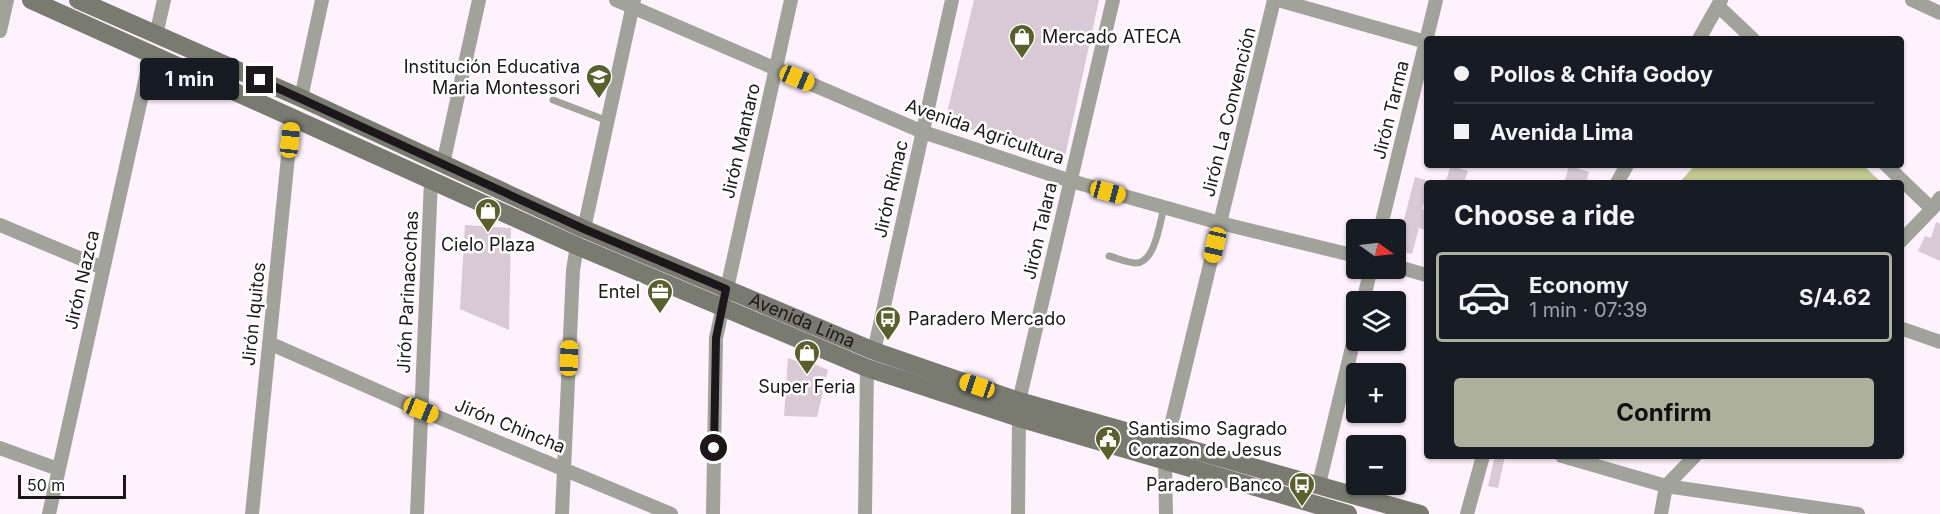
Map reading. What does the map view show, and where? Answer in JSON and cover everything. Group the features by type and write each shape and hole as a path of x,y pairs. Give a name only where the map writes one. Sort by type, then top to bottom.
{"main road":[{"name":"Avenida Lima","path":"31,0 577,246 722,308 1165,461 1322,510 1348,514"},
{"name":"Avenida Lima","path":"78,0 301,98 584,229 726,289 871,359"},
{"name":"Avenida Lima","path":"1019,410 1167,442 1420,514"}],"street":[{"path":"0,31 7,0"},
{"path":"156,35 164,0"},
{"path":"301,98 322,0"},
{"path":"443,164 479,0"},
{"name":"Avenida Agricultura","path":"616,0 634,4 922,132 1071,182 1221,223 1346,254"},
{"name":"Jirón Mantaro","path":"713,514 716,338 791,0"},
{"name":"Jirón Rímac","path":"865,514 871,359 952,0"},
{"name":"Jirón Talara","path":"1018,514 1019,410 1113,0"},
{"path":"1276,0 1424,41"},
{"name":"Jirón La Convención","path":"1167,442 1276,0"},
{"name":"Jirón Tarma","path":"1427,36 1436,0"},
{"path":"1912,0 1940,13"},
{"path":"1701,36 1720,3 1750,36"},
{"path":"584,229 634,4"},
{"name":"Jirón Tarma","path":"1383,219 1424,50"},
{"name":"Jirón Nazca","path":"49,514 151,54"},
{"name":"Jirón Iquitos","path":"252,514 292,117"},
{"path":"1890,168 1936,204 1904,238"},
{"name":"Jirón Parinacochas","path":"417,514 431,180"},
{"path":"0,225 103,268"},
{"path":"562,514 573,270 577,246"},
{"path":"1406,269 1424,274"},
{"path":"1904,329 1940,342"},
{"name":"Jirón Chincha","path":"269,343 421,410 671,514"},
{"path":"1319,484 1351,351"},
{"path":"0,448 58,469"},
{"path":"1467,514 1482,459"},
{"path":"1572,459 1666,486 1858,514"},
{"path":"1661,514 1666,486 1692,459"},
{"path":"1165,461 1166,514"}],"lane":[{"path":"553,100 608,121"},
{"path":"1108,256 1137,263 1145,260 1151,254 1164,207"}],"green space":[{"path":"1692,168 1866,168 1879,180 1682,180"}],"building":[{"name":"Mercado ATECA","path":"974,0 1099,0 1064,161 945,121"},
{"path":"1450,168 1468,171 1465,180 1446,180"},
{"path":"1568,168 1589,172 1587,180 1565,180"},
{"path":"1415,177 1426,180 1422,209 1424,210 1424,229 1419,228 1412,254 1406,252 1406,219 1404,219"},
{"path":"1936,222 1940,224 1940,261 1918,251 1925,236 1931,238"},
{"path":"465,225 511,228 509,330 460,309"},
{"path":"798,357 828,370 817,417 784,416 788,358 796,361"},
{"path":"1494,459 1504,459 1498,488 1488,486"}],"place":[{"name":"Mercado ATECA","path":"1022,60"},
{"name":"Institución Educativa Maria Montessori","path":"599,100"},
{"name":"Cielo Plaza","path":"488,234"},
{"name":"Entel","path":"660,315"},
{"name":"Paradero Mercado","path":"888,342"},
{"name":"Super Feria","path":"807,376"},
{"name":"Santisimo Sagrado Corazon de Jesus","path":"1108,462"},
{"name":"Paradero Banco","path":"1302,508"}],"route":[{"path":"260,80 584,229 726,289 716,338 714,448"}]}
